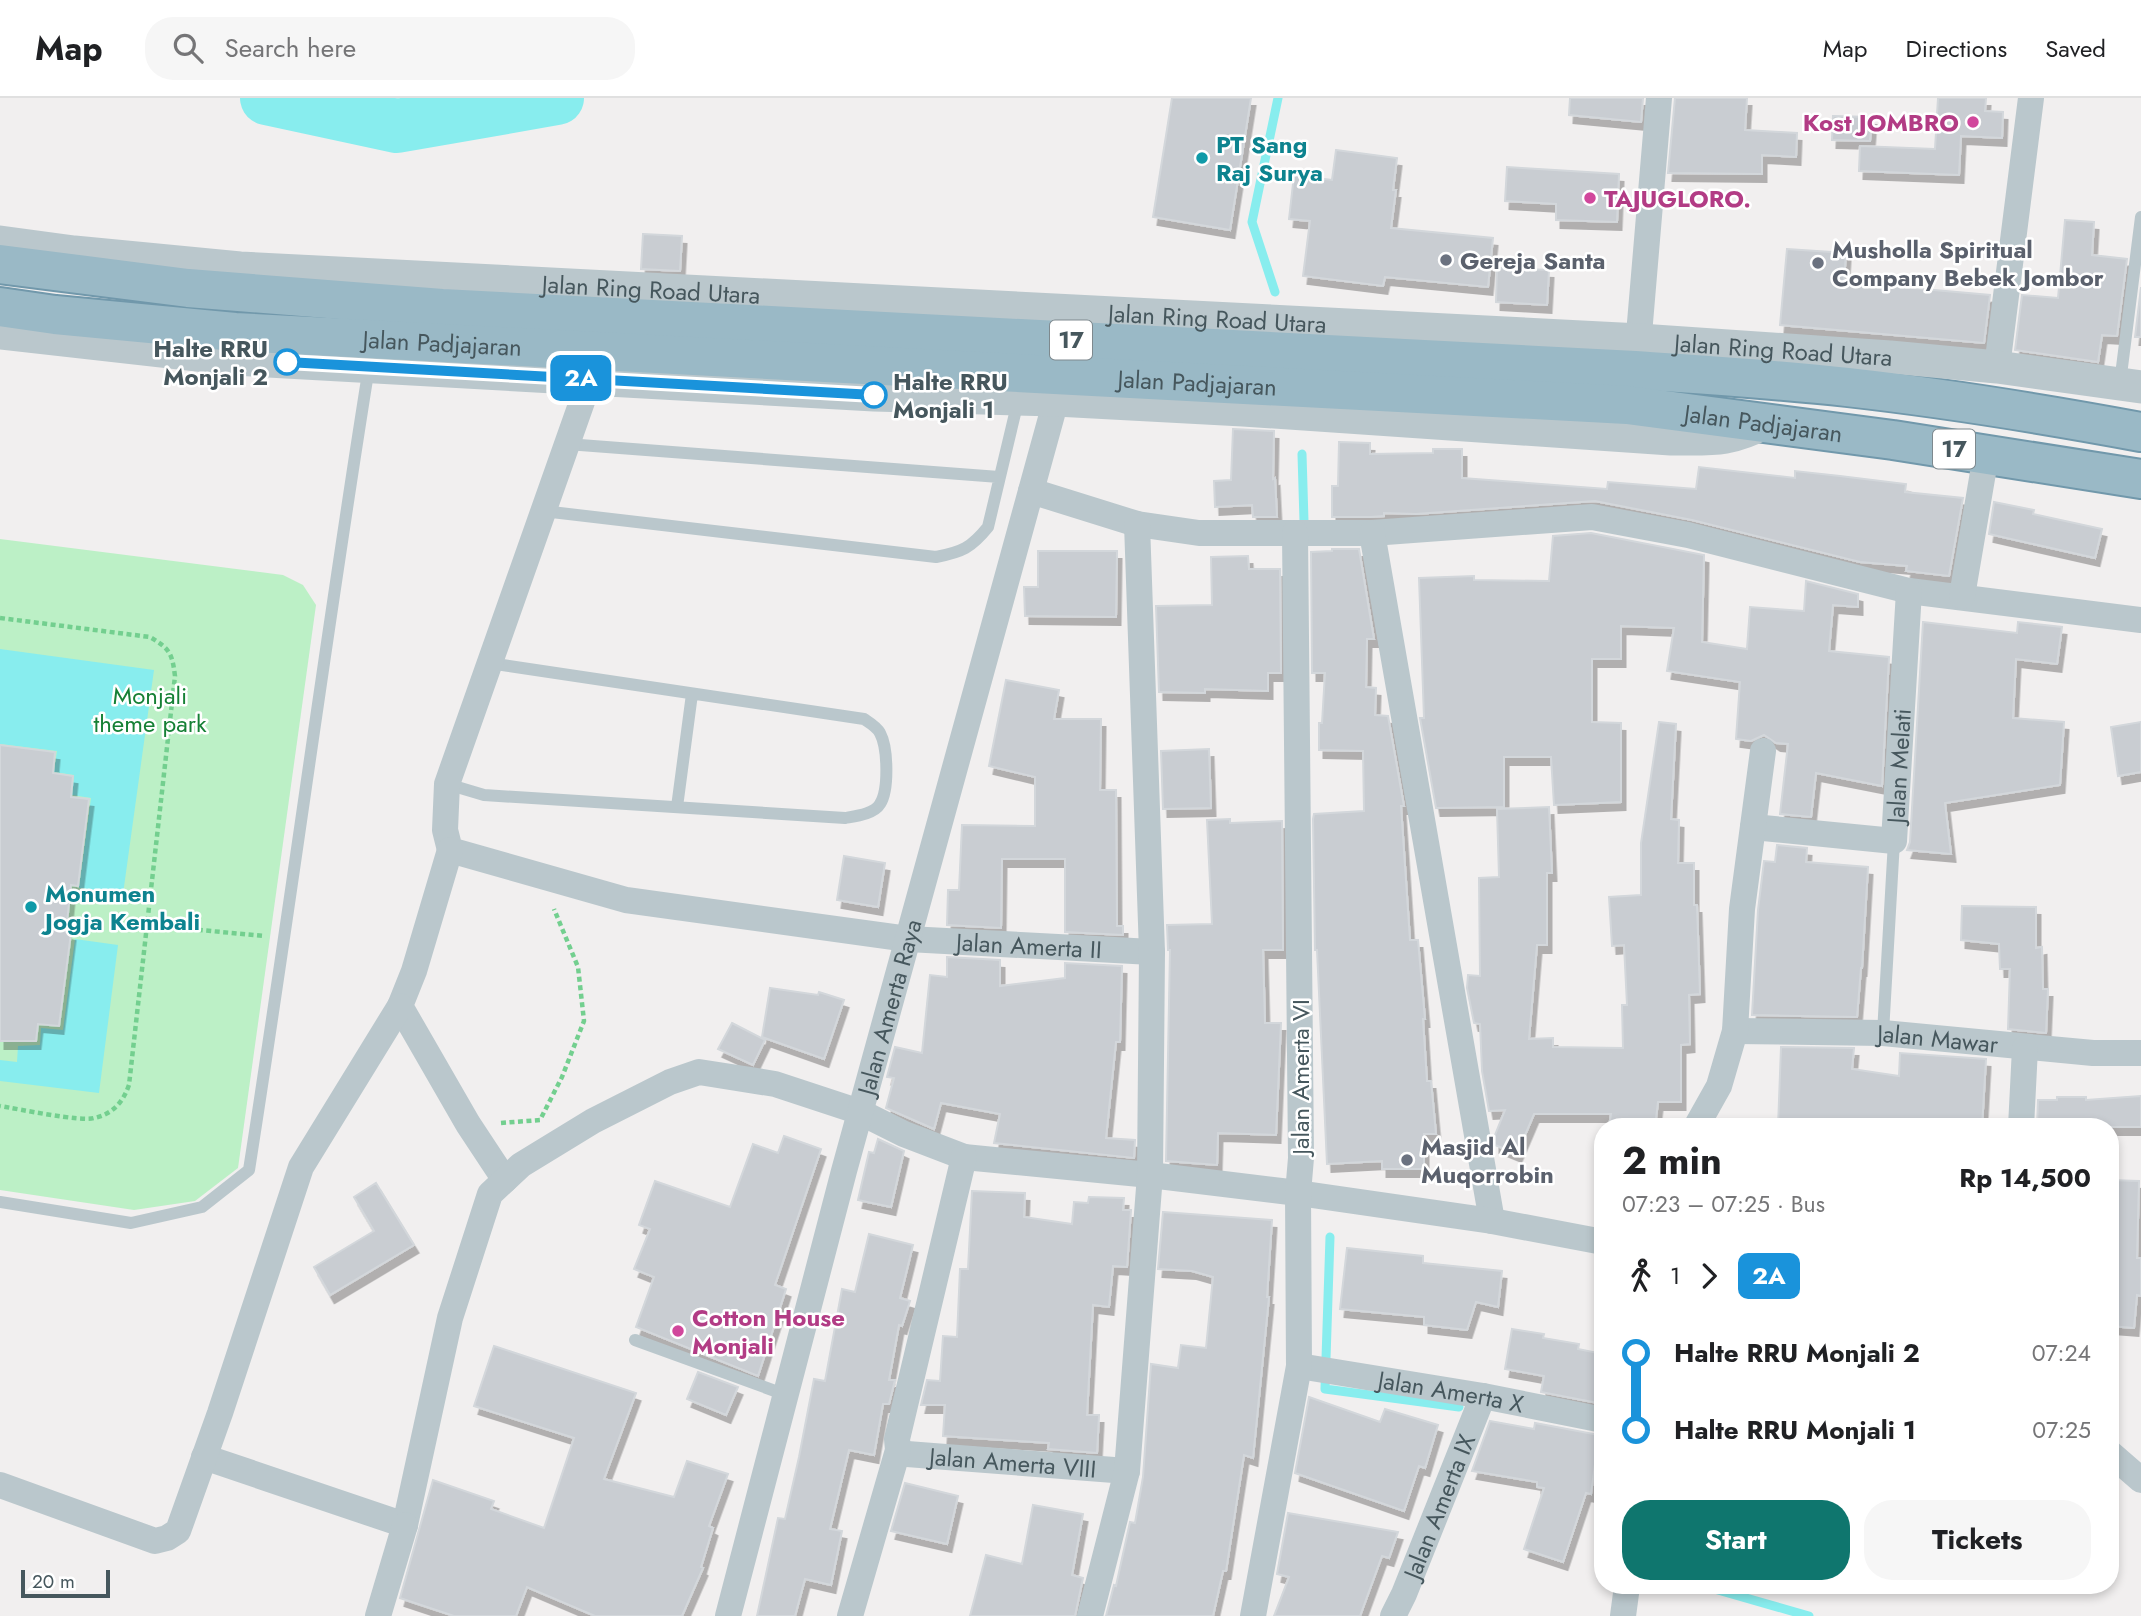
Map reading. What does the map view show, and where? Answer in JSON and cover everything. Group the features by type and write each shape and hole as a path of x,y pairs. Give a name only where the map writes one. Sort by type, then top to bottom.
{"highway":[{"name":"Jalan Padjajaran","path":"0,264 188,288 443,293 1637,355 2062,417 2141,432"},
{"name":"Jalan Padjajaran","path":"0,307 55,315 235,332 372,353 1627,405 1766,422 2141,479"}],"street":[{"path":"1637,355 1659,98"},
{"path":"1997,367 2031,98"},
{"path":"0,242 443,293"},
{"path":"0,333 233,359 372,353 590,379 874,395 1056,400 1671,439 1724,440 1743,435 1766,422"},
{"name":"Jalan Ring Road Utara","path":"1637,355 1890,357 1997,367 2131,386"},
{"path":"0,1485 155,1541 178,1531 300,1167 400,1006 414,971 450,850 445,830 447,784 590,379"},
{"name":"Jalan Amerta Raya","path":"728,1616 860,1112 1056,400"},
{"path":"1962,596 1986,454"},
{"path":"1031,491 1137,524 1199,533 1372,533 1592,517 1688,535 1909,590 2141,620"},
{"path":"1090,1616 1127,1471 1150,1175 1152,952 1137,524"},
{"name":"Jalan Amerta VI","path":"1253,1616 1299,1366 1298,1194 1301,1158 1295,533"},
{"path":"1372,533 1492,1221"},
{"name":"Jalan Melati","path":"1753,827 1894,841 1909,590"},
{"path":"1701,1118 1719,1086 1735,1031 1742,909 1763,751"},
{"name":"Jalan Amerta II","path":"450,850 626,901 908,939 1152,952"},
{"path":"400,1006 468,1124 505,1180"},
{"name":"Jalan Mawar","path":"1735,1031 1883,1033 2025,1048 2141,1053"},
{"path":"2021,1118 2025,1048"},
{"path":"378,1616 405,1525 450,1318 490,1194 521,1166 593,1121 670,1082 699,1072 775,1084 860,1112 904,1134 964,1157 1150,1175 1298,1194 1492,1221 1594,1240"},
{"path":"850,1616 898,1450 897,1439 964,1157"},
{"name":"Jalan Amerta X","path":"1299,1366 1483,1396 1594,1418"},
{"name":"Jalan Amerta IX","path":"1393,1616 1483,1396"},
{"name":"Jalan Amerta VIII","path":"898,1450 907,1454 1127,1471"},
{"path":"204,1457 405,1525"},
{"path":"2119,1461 2141,1480"},
{"path":"1623,1616 1626,1594"}],"lane":[{"path":"2131,386 2141,217"},
{"path":"0,1202 131,1223 202,1208 249,1170 347,499 372,353"},
{"path":"543,511 936,556 959,553 975,543 988,527 1018,400"},
{"path":"567,444 999,477"},
{"path":"447,784 484,795 845,818 869,813 880,804 886,759 880,731 864,719 489,663"},
{"path":"677,807 692,694"},
{"path":"1883,1033 1894,841"},
{"path":"635,1340 786,1395"}],"path":[{"path":"0,618 150,637 168,648 175,676 129,1085 124,1099 112,1111 92,1119 0,1106"},
{"path":"468,1124 540,1119 562,1077 584,1021 578,967 540,876"},
{"path":"147,925 285,938"}],"green space":[{"name":"Monjali theme park","path":"0,539 283,575 303,585 316,605 238,1168 195,1201 134,1210 0,1190"}],"water":[{"path":"0,649 154,670 123,894 79,888 91,798 72,795 74,775 54,772 57,751 0,744"},
{"path":"75,939 118,945 99,1093 0,1081 0,1060 17,1062 18,1046 40,1045 41,1028 63,1030"}],"building":[{"name":"PT Sang Raj Surya","path":"1172,98 1251,98 1230,230 1153,217"},
{"path":"1570,98 1643,98 1641,122 1569,115"},
{"path":"1675,98 1747,98 1745,130 1797,133 1796,157 1762,155 1762,174 1668,173"},
{"path":"1938,98 1986,98 1985,111 2003,112 2002,138 1961,136 1959,175 1859,171 1860,146 1935,149"},
{"path":"1833,116 1872,117 1870,141 1832,140"},
{"path":"1336,150 1397,158 1391,228 1493,238 1488,287 1385,277 1383,286 1303,276 1310,221 1289,219 1294,175 1332,180"},
{"path":"1507,167 1619,174 1617,222 1556,220 1556,204 1505,201"},
{"path":"2065,220 2094,222 2092,255 2127,259 2117,336 2102,335 2098,362 2015,350 2022,295 2058,298"},
{"path":"643,234 682,236 680,271 641,269"},
{"path":"1787,249 1846,253 1844,282 1990,295 1984,343 1780,325"},
{"path":"1497,268 1549,270 1547,305 1496,302"},
{"path":"2141,287 2141,337 2135,337"},
{"path":"1233,429 1274,431 1273,479 1275,478 1277,517 1253,517 1252,505 1215,507 1214,481 1231,480"},
{"path":"1339,442 1370,443 1370,454 1433,453 1433,449 1462,449 1462,478 1607,489 1608,482 1696,489 1699,467 1795,478 1795,471 1840,476 1906,484 1905,492 1963,498 1949,576 1906,571 1907,566 1860,562 1692,520 1595,501 1416,514 1384,513 1384,516 1371,517 1332,517 1332,486 1338,486"},
{"path":"1994,502 2034,510 2033,514 2102,529 2095,558 1989,534"},
{"path":"1591,533 1704,555 1702,642 1747,649 1750,607 1804,611 1806,581 1858,594 1858,607 1833,605 1829,651 1889,657 1882,786 1816,773 1811,817 1780,814 1788,744 1776,743 1764,735 1751,741 1736,739 1740,682 1667,671 1674,628 1621,626 1621,659 1592,659 1592,722 1621,723 1621,802 1554,805 1551,757 1504,757 1504,807 1436,808 1420,718 1424,718 1419,578 1474,576 1474,580 1549,581 1553,536"},
{"path":"1359,549 1374,639 1367,639 1366,687 1376,688 1375,715 1388,716 1404,806 1401,806 1410,940 1418,940 1427,1081 1431,1081 1436,1134 1424,1134 1424,1169 1382,1169 1382,1161 1327,1164 1315,950 1313,819 1314,814 1364,811 1363,751 1319,750 1325,673 1312,673 1311,552"},
{"path":"1038,551 1117,551 1116,617 1025,616 1024,587 1038,587"},
{"path":"1248,556 1249,569 1280,569 1281,673 1268,673 1268,691 1205,689 1205,693 1159,692 1156,606 1212,605 1211,557"},
{"path":"1923,622 2017,633 2018,622 2062,627 2057,664 2016,659 2013,718 2064,722 2060,785 1945,803 1951,854 1907,850 1910,842"},
{"path":"1006,680 1059,690 1054,719 1101,719 1100,790 1116,790 1117,926 1123,926 1123,935 1065,932 1065,859 1002,859 1001,928 947,925 948,890 959,890 962,825 1035,826 1035,777 989,766"},
{"path":"1659,722 1676,724 1671,819 1679,820 1678,863 1694,863 1700,994 1689,995 1690,1044 1681,1045 1681,1102 1658,1102 1656,1118 1610,1118 1611,1114 1534,1114 1517,1154 1495,1145 1495,1135 1505,1110 1489,1111 1482,1071 1480,1024 1474,1023 1467,988 1468,975 1480,976 1479,878 1499,877 1497,809 1549,807 1552,873 1547,873 1547,945 1537,945 1529,1039 1553,1038 1553,1047 1623,1048 1622,1005 1627,1005 1624,945 1612,946 1609,897 1641,895 1641,843"},
{"path":"2141,722 2141,772 2118,776 2111,727"},
{"name":"Monumen Jogja Kembali","path":"0,745 55,752 53,773 73,776 71,797 89,799 78,886 71,885 66,932 71,933 59,1026 38,1024 36,1041 0,1041"},
{"path":"1209,749 1211,808 1163,809 1161,751"},
{"path":"1230,819 1230,823 1282,821 1283,950 1263,950 1265,1023 1281,1023 1276,1135 1218,1133 1217,1165 1166,1161 1170,950 1167,925 1212,924 1207,820"},
{"path":"1777,845 1807,848 1806,862 1868,867 1857,1017 1752,1015 1758,910 1764,861 1775,862"},
{"path":"844,856 885,863 878,907 837,900"},
{"path":"1962,906 2036,907 2036,948 2042,947 2043,989 2048,989 2046,1033 2008,1029 2010,969 2000,969 1999,944 1961,940"},
{"path":"947,957 1000,960 1000,986 1065,978 1065,963 1122,966 1120,1042 1116,1042 1106,1138 1135,1140 1134,1158 994,1143 1000,1114 941,1103 934,1129 886,1108 894,1078 887,1077 895,1047 922,1053 930,975 947,977"},
{"path":"770,988 818,995 819,992 844,1000 824,1059 762,1037"},
{"path":"732,1023 765,1040 753,1065 718,1049"},
{"path":"1781,1047 1854,1048 1852,1069 1899,1076 1900,1053 1986,1059 1983,1118 1778,1118"},
{"path":"2141,1096 2141,1127 2119,1127 2119,1118 2037,1118 2038,1100 2086,1097 2086,1100"},
{"path":"784,1136 821,1149 775,1285 786,1289 758,1376 636,1327 654,1277 634,1269 650,1229 639,1225 655,1181 730,1207 753,1144 778,1153"},
{"path":"878,1139 904,1151 891,1207 858,1200 869,1152 874,1153"},
{"path":"2119,1180 2139,1181 2137,1258 2141,1258 2141,1296 2137,1295 2134,1328 2119,1327"},
{"path":"376,1183 414,1245 330,1295 314,1267 374,1231 354,1197"},
{"path":"972,1191 1025,1193 1024,1217 1072,1224 1074,1202 1088,1203 1089,1197 1124,1198 1123,1210 1131,1210 1127,1267 1113,1266 1109,1307 1093,1305 1087,1415 1099,1415 1097,1453 1048,1449 1049,1443 943,1436 945,1405 921,1405 927,1380 940,1381 943,1336 957,1337 960,1269 968,1269"},
{"path":"1163,1212 1272,1220 1269,1297 1253,1458 1244,1455 1226,1571 1223,1571 1213,1616 1106,1616 1114,1585 1116,1586 1130,1522 1135,1523 1143,1477 1151,1364 1178,1368 1181,1345 1206,1348 1213,1277 1192,1271 1158,1269"},
{"path":"869,1234 913,1245 900,1298 910,1301 902,1326 899,1325 889,1380 895,1380 889,1404 883,1404 874,1455 849,1450 830,1529 842,1531 831,1585 805,1579 795,1616 757,1616 778,1518 785,1519 814,1379 825,1381 842,1289 855,1292"},
{"path":"1347,1248 1423,1256 1423,1263 1502,1271 1498,1307 1476,1302 1467,1330 1424,1325 1424,1317 1340,1309"},
{"path":"1512,1329 1544,1334 1543,1338 1579,1344 1578,1349 1594,1352 1594,1402 1541,1392 1544,1376 1505,1369"},
{"path":"494,1346 636,1393 604,1479 674,1497 687,1461 728,1474 709,1526 713,1528 701,1567 703,1568 682,1616 595,1616 527,1587 516,1616 454,1616 400,1598 433,1480 494,1501 491,1509 544,1528 574,1438 474,1406"},
{"path":"698,1372 738,1387 726,1415 687,1399"},
{"path":"1309,1397 1380,1422 1385,1409 1438,1425 1425,1468 1419,1466 1404,1511 1295,1473"},
{"path":"1490,1421 1534,1429 1535,1423 1594,1434 1591,1494 1586,1493 1563,1562 1524,1549 1544,1488 1537,1487 1537,1482 1472,1471"},
{"path":"905,1483 958,1496 947,1544 891,1531"},
{"path":"1033,1505 1083,1514 1072,1575 1083,1578 1075,1616 970,1616 986,1555 1022,1564"},
{"path":"1288,1513 1398,1532 1389,1558 1382,1556 1360,1616 1274,1616 1289,1577 1277,1574"}],"waterway":[{"path":"267,98 397,126 557,98"},
{"path":"1275,292 1252,222 1278,98"},
{"path":"1302,454 1304,521"},
{"path":"1330,1237 1325,1389 1459,1407"},
{"path":"1732,1594 1809,1616"}],"bus line":[{"name":"2A","path":"287,362 874,395"}],"place":[{"name":"Kost JOMBRO","path":"1973,122"},
{"name":"PT Sang Raj Surya","path":"1202,158"},
{"name":"TAJUGLORO.","path":"1590,198"},
{"name":"Gereja Santa","path":"1446,260"},
{"name":"Musholla Spiritual Company Bebek Jombor","path":"1818,263"},
{"name":"Halte RRU Monjali 2","path":"287,362"},
{"name":"Halte RRU Monjali 1","path":"874,395"},
{"name":"Monumen Jogja Kembali","path":"31,907"},
{"name":"Masjid Al Muqorrobin","path":"1407,1160"},
{"name":"Cotton House Monjali","path":"678,1331"}]}
